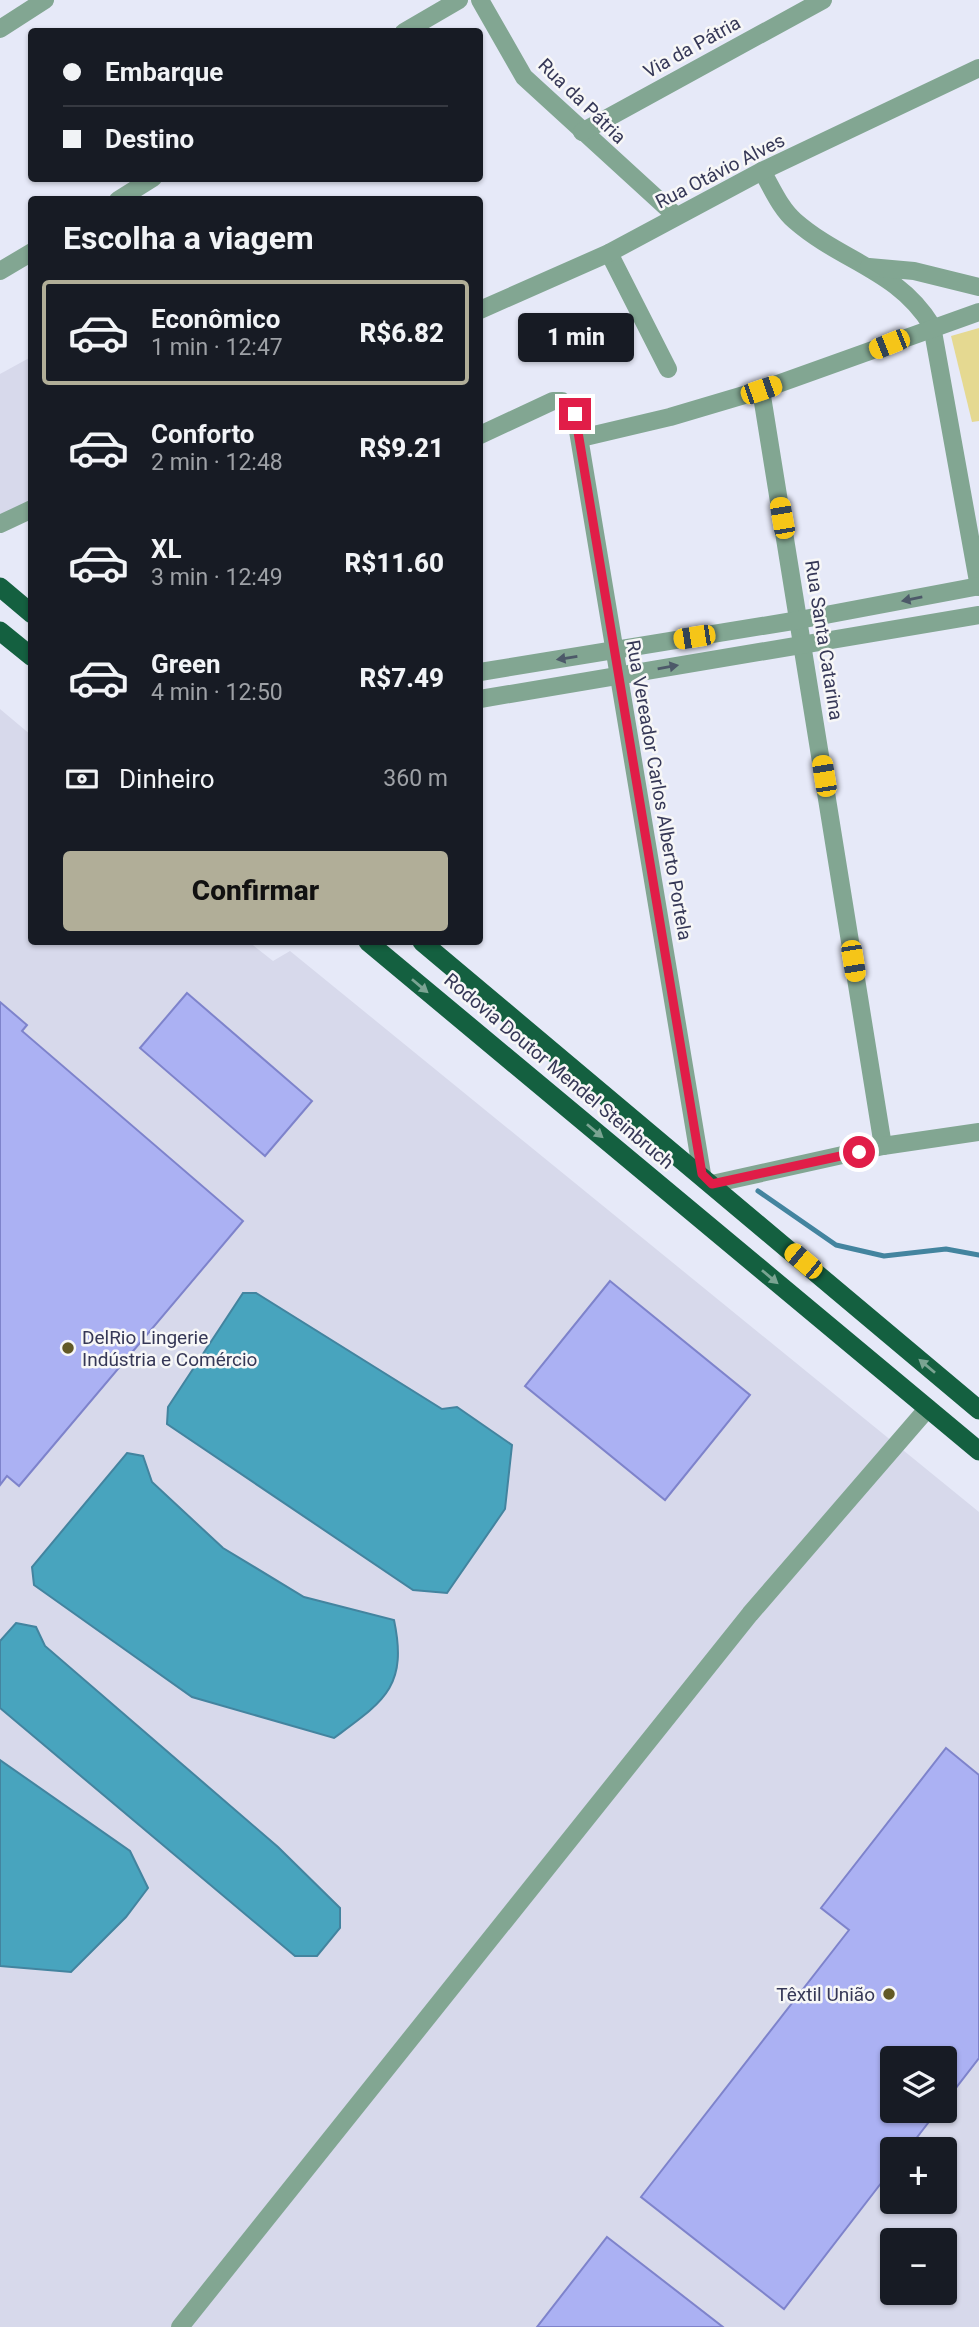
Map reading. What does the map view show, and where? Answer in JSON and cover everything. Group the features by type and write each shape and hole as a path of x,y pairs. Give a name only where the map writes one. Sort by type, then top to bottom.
{"highway":[{"path":"0,587 28,611"},
{"path":"0,631 28,654"},
{"name":"Rodovia Doutor Mendel Steinbruch","path":"372,945 979,1451"},
{"name":"Rodovia Doutor Mendel Steinbruch","path":"426,945 979,1410"}],"street":[{"path":"0,29 45,0"},
{"path":"411,28 458,0"},
{"name":"Rua da Pátria","path":"480,0 524,77 676,216"},
{"name":"Via da Pátria","path":"582,132 823,0"},
{"name":"Rua Otávio Alves","path":"483,309 609,253 762,171 979,68"},
{"path":"483,672 799,620 979,587 932,326 906,292 837,251 796,222 784,210 762,171"},
{"path":"124,196 147,182"},
{"path":"609,253 668,369"},
{"path":"0,271 28,254"},
{"path":"868,267 914,271 979,287"},
{"path":"581,438 670,417 761,390 846,361 932,326 979,312"},
{"name":"Rua Santa Catarina","path":"761,390 883,1146"},
{"name":"Rua Vereador Carlos Alberto Portela","path":"483,434 553,401 562,401 575,414 707,1179"},
{"path":"0,524 28,511"},
{"path":"483,698 979,615"},
{"path":"707,1179 883,1146 979,1132"},
{"path":"180,2327 750,1614 928,1408"}],"shaded area":[{"path":"979,328 979,421 972,422 951,336"},
{"path":"28,359 28,508 0,522 0,374"},
{"path":"0,709 28,732 28,945 253,945 273,961 290,951 979,1512 979,2327 0,2327"}],"water":[{"path":"243,1293 256,1293 442,1409 457,1407 512,1445 505,1509 447,1593 413,1590 167,1424 168,1407"},
{"path":"127,1453 143,1456 152,1482 223,1548 304,1597 394,1620 398,1661 388,1690 379,1702 334,1738 192,1697 34,1585 32,1567"},
{"path":"16,1623 36,1627 45,1646 278,1847 340,1908 340,1928 317,1956 295,1956 0,1708 0,1641"},
{"path":"0,1760 130,1851 148,1888 126,1917 71,1972 0,1966"}],"building":[{"path":"187,993 312,1101 265,1156 140,1048"},
{"name":"DelRio Lingerie Indústria e Comércio","path":"0,1002 27,1025 22,1031 243,1221 19,1486 7,1476 0,1485"},
{"path":"610,1281 750,1395 665,1500 525,1386"},
{"name":"Têxtil União","path":"946,1748 979,1775 979,2058 957,2086 957,2046 880,2046 880,2123 928,2123 917,2137 880,2137 880,2185 784,2309 641,2197 849,1930 821,1908"},
{"path":"607,2237 723,2327 537,2327"}],"waterway":[{"path":"758,1191 836,1245 884,1256 946,1249 979,1255"}],"place":[{"name":"DelRio Lingerie Indústria e Comércio","path":"68,1348"},
{"name":"Têxtil União","path":"889,1994"}],"route":[{"path":"575,414 702,1174 712,1184 859,1152"}]}
